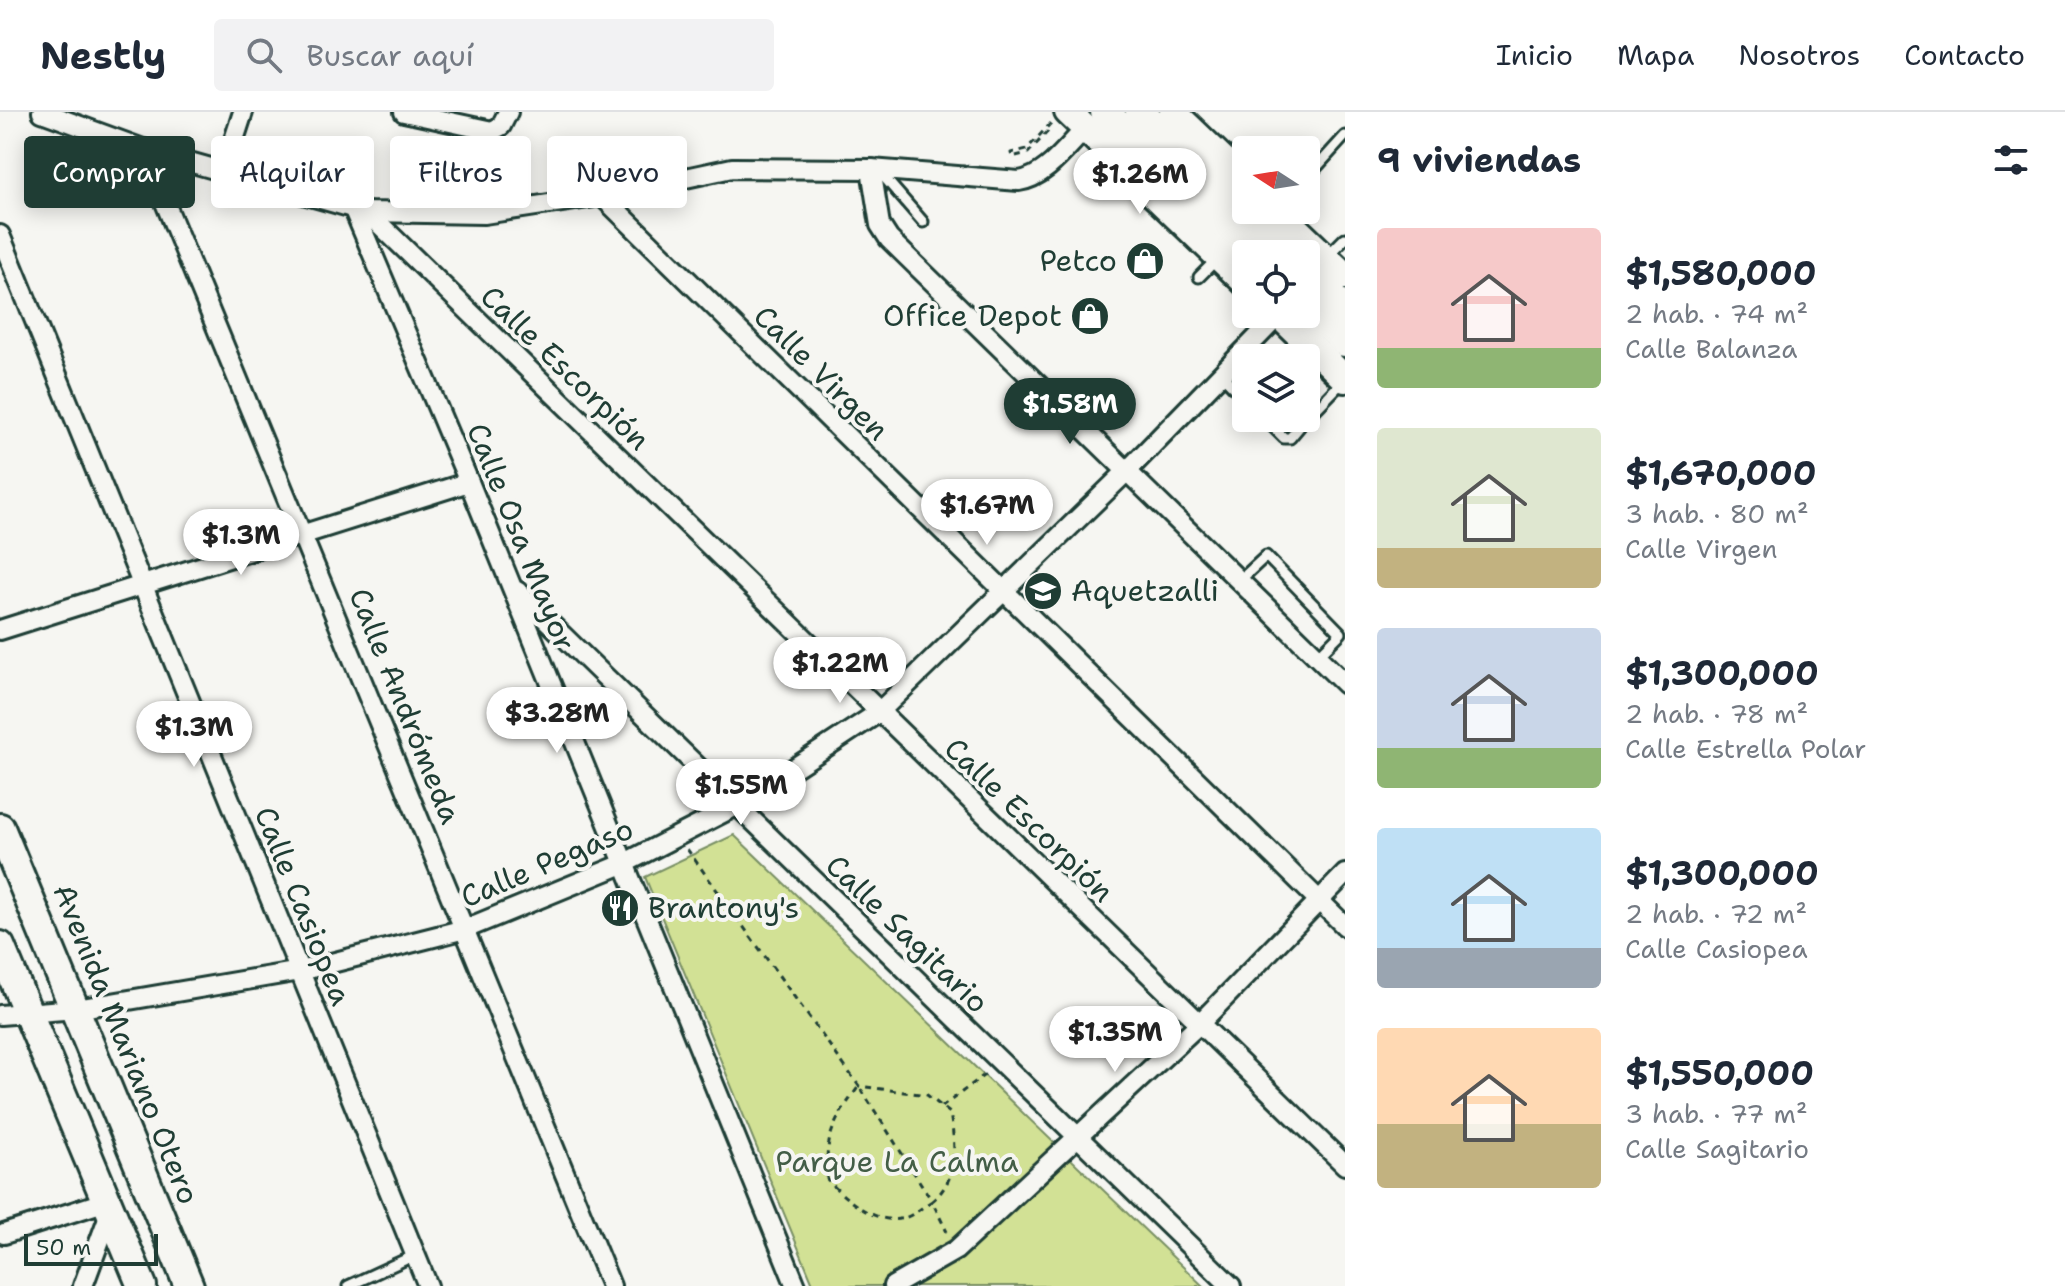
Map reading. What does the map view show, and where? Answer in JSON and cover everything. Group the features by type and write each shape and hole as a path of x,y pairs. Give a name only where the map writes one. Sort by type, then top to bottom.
{"main road":[{"path":"1140,112 1273,240"},
{"path":"1173,112 1232,169"},
{"path":"1078,120 1235,240"},
{"path":"1078,120 1232,270"},
{"path":"1320,267 1345,276"},
{"path":"1320,271 1345,310"},
{"path":"1320,318 1345,342"},
{"path":"1292,328 1345,379"},
{"name":"Avenida Mariano Otero","path":"0,828 189,1286"},
{"path":"0,946 142,1286"}],"street":[{"path":"42,112 108,136"},
{"path":"235,136 243,112"},
{"path":"404,112 492,131 504,122 508,112"},
{"path":"687,178 732,168 874,169 1019,181 1032,179 1078,120"},
{"path":"874,169 880,225 889,239 1345,684"},
{"path":"350,208 360,211 484,214 547,204"},
{"name":"Calle Andrómeda","path":"168,208 611,1286"},
{"name":"Calle Virgen","path":"614,208 1345,926"},
{"name":"Calle Osa Mayor","path":"360,211 796,1286"},
{"name":"Calle Escorpión","path":"360,211 1345,1165"},
{"name":"Calle Casiopea","path":"0,235 428,1286"},
{"name":"Calle Pegaso","path":"0,1015 76,1009 300,971 465,929 623,864 736,806 878,713 1126,472 1265,328"},
{"path":"0,630 469,482"},
{"name":"Calle Sagitario","path":"511,586 1231,1286"},
{"path":"893,1286 956,1250 1199,1024 1345,874"},
{"path":"4,1234 109,1206"},
{"path":"83,1286 109,1206"}],"lane":[{"path":"1320,164 1345,136"},
{"path":"874,169 923,222"},
{"path":"1320,261 1345,238"},
{"path":"1199,277 1219,257"},
{"path":"1221,374 1232,385"},
{"path":"1320,405 1345,379"},
{"path":"1239,581 1266,556 1341,633 1317,657"},
{"path":"348,1286 415,1255"}],"path":[{"path":"1056,112 1050,126 1027,149 1011,153 1012,157 1028,153 1078,120"},
{"path":"678,836 859,1086 932,1201 956,1250"},
{"path":"942,1107 1000,1063"},
{"path":"859,1086 927,1095 950,1113 957,1154 947,1184 932,1201 906,1218 888,1219 847,1200 827,1179 826,1151 833,1122 859,1086"}],"green space":[{"name":"Parque La Calma","path":"734,835 1203,1286 814,1286 645,877"}],"place":[{"name":"Petco","path":"1145,261"},
{"name":"Office Depot","path":"1090,316"},
{"name":"Aquetzalli","path":"1043,591"},
{"name":"Brantony's","path":"620,908"}]}
